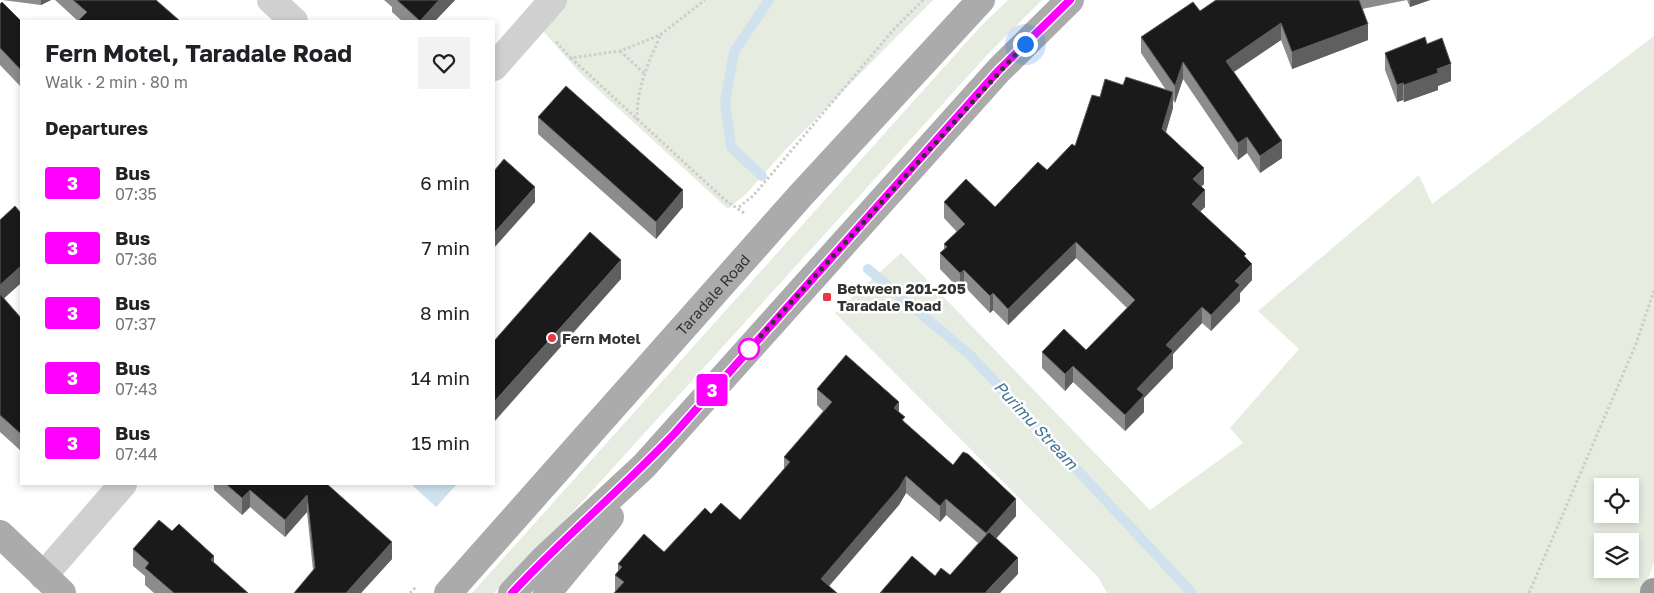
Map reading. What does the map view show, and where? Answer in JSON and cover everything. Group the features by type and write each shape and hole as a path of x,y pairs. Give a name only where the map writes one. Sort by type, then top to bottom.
{"main road":[{"name":"Taradale Road","path":"448,593 794,203 981,0"},
{"path":"512,593 544,559 644,466 999,70 1070,0"},
{"path":"547,593 614,512 644,466"},
{"path":"0,534 52,585"}],"street":[{"path":"271,0 293,20"},
{"path":"495,66 553,0"},
{"path":"52,585 122,485"}],"path":[{"path":"572,58 620,52 660,35 705,0"},
{"path":"738,207 759,190 895,28 922,0"},
{"path":"534,21 637,121 725,200 738,207 744,213"},
{"path":"637,121 637,97 644,73 660,35"},
{"path":"620,52 644,73"},
{"path":"1529,593 1636,344 1654,290"}],"shaded area":[{"path":"554,0 933,0 785,150 746,194 728,209 582,75 534,21"},
{"path":"1008,0 1042,0 988,54 562,524 494,593 472,593 981,26"},
{"path":"1654,36 1654,562 1643,593 1107,593 1098,577 835,313 901,253 1150,510 1243,443 1230,428 1299,349 1258,311 1419,175 1432,204"}],"water":[{"path":"414,485 456,485 436,507"}],"building":[{"path":"73,0 156,0 179,20 79,20 87,12"},
{"path":"397,0 439,0 419,20"},
{"path":"1216,0 1359,0 1368,24 1292,52 1281,23 1226,61 1282,141 1260,156 1247,137 1238,143 1183,62 1175,86 1141,37 1193,2 1200,11"},
{"path":"2,2 20,20 20,69 0,48 0,4"},
{"path":"1425,37 1427,44 1442,38 1451,64 1437,69 1438,73 1404,85 1403,83 1397,85 1385,53"},
{"path":"1126,77 1173,92 1162,129 1204,168 1193,179 1205,190 1192,204 1246,254 1244,256 1252,264 1235,281 1240,285 1211,315 1202,307 1166,345 1173,351 1137,389 1144,395 1125,415 1073,366 1065,374 1042,352 1064,329 1086,350 1135,300 1076,242 1008,309 993,293 990,296 964,270 960,273 940,253 947,247 944,244 965,224 944,202 966,179 995,207 1038,162 1047,170 1072,144 1075,146 1092,95 1100,97 1105,79 1123,85"},
{"path":"566,86 683,190 656,222 538,117"},
{"path":"504,159 535,187 495,232 495,170"},
{"path":"15,206 20,212 20,267 0,285 0,220"},
{"path":"590,232 621,260 495,401 495,340"},
{"path":"0,294 20,317 20,433 0,415"},
{"path":"846,355 899,402 894,408 905,417 902,420 953,465 963,452 968,454 1016,499 986,533 946,499 940,506 906,476 899,488 821,579 837,593 614,593 624,582 615,575 622,567 618,564 644,534 664,552 705,508 711,514 721,503 740,520 790,462 784,457 832,402 817,389"},
{"path":"227,485 328,485 392,542 346,593 294,593 315,568 307,495 285,520 250,490 242,498"},
{"path":"159,520 172,531 179,524 214,556 211,560 248,593 174,593 145,568 149,563 133,549"},
{"path":"989,532 1018,558 985,593 880,593 912,556 935,576 941,568 950,575"}],"waterway":[{"name":"Purimu Stream","path":"762,176 731,147 725,102 734,52 769,0"},
{"name":"Purimu Stream","path":"868,269 970,355 1192,593"}],"bus line":[{"name":"3","path":"512,593 544,559 644,466 999,70 1070,0"}],"place":[{"name":"Between 201-205 Taradale Road","path":"827,297"},
{"name":"Fern Motel","path":"552,338"}],"route":[{"path":"749,349 999,70 1025,44"}]}
